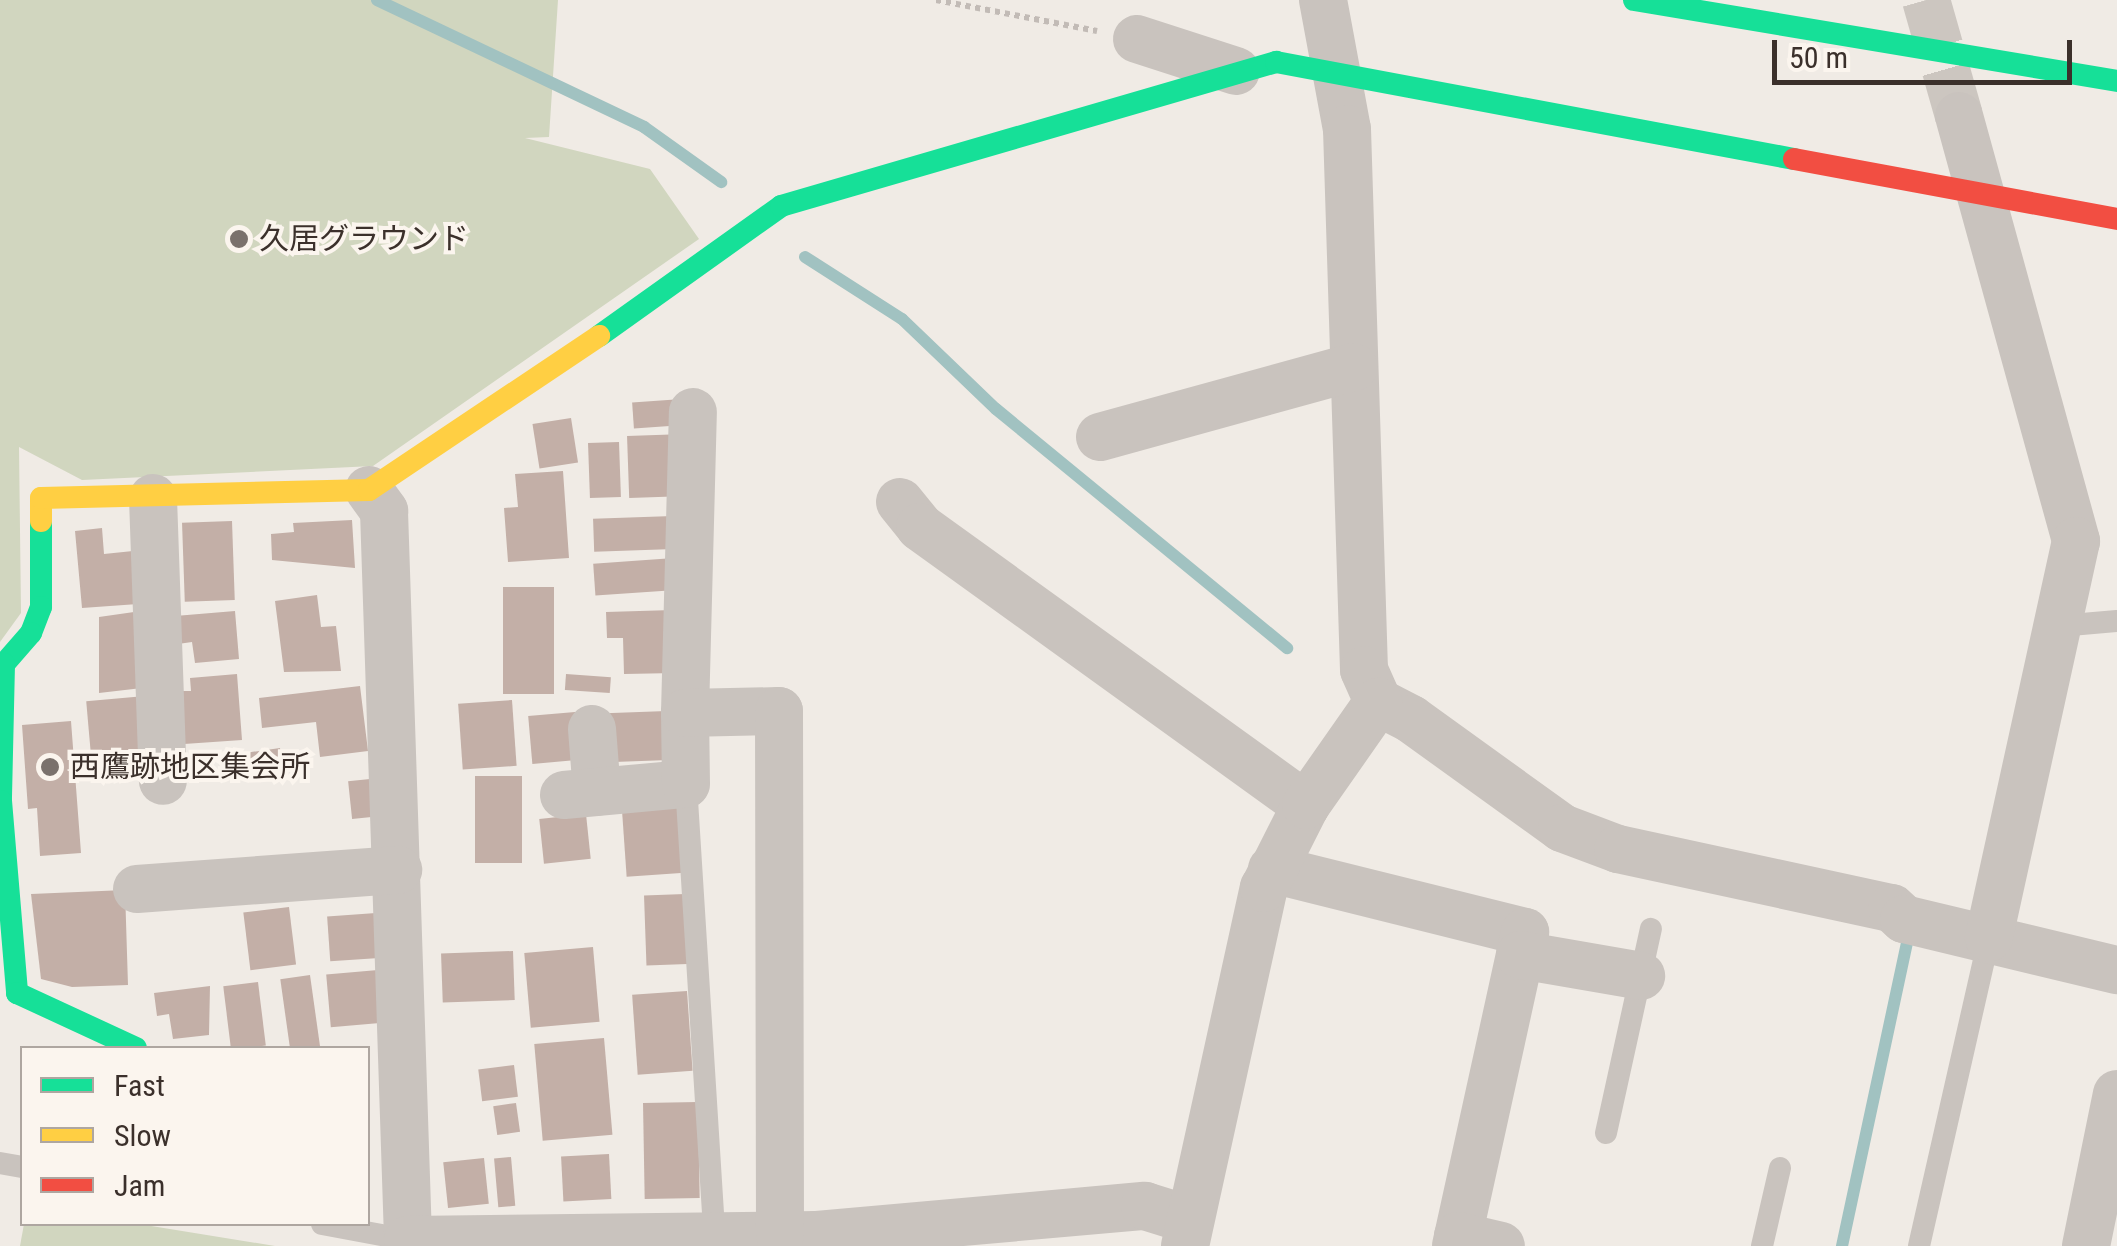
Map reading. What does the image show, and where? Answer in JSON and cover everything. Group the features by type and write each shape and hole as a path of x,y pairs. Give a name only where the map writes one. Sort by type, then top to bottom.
{"main road":[{"path":"1634,0 2117,81"},
{"path":"1697,0 2004,36"},
{"path":"132,1046 17,993 1,800 4,664 31,633 41,607 41,498 369,490 493,413 782,206 1276,62 2117,219"}],"street":[{"path":"1323,0 1347,129 1364,670 1378,702 1411,719 1562,828 1618,848 1892,908 1904,919 2117,970"},
{"path":"1137,39 1236,71"},
{"path":"1959,116 2076,540 1988,938"},
{"path":"1100,437 1354,367"},
{"path":"592,730 581,793 686,784 693,412"},
{"path":"369,490 384,511 398,870 387,1173 408,1240 707,1240 1144,1206 1188,1233 1272,869 1306,805 1378,702"},
{"path":"153,498 163,781"},
{"path":"900,502 920,527 1306,805"},
{"path":"685,714 779,711 780,1235"},
{"path":"1272,869 1525,932 1471,1243"},
{"path":"136,889 398,870"},
{"path":"1520,956 1641,976"},
{"path":"2086,1246 2117,1094"}],"lane":[{"path":"2059,626 2117,622"},
{"path":"686,784 707,1240"},
{"path":"1606,1133 1651,929"},
{"path":"1919,1246 1988,938"},
{"path":"1762,1246 1780,1168"},
{"path":"333,1226 408,1240"}],"path":[{"path":"936,0 1137,39"}],"green space":[{"name":"久居グラウンド","path":"0,0 558,0 549,137 525,138 650,169 699,239 373,466 82,480 19,447 21,613 0,642"},
{"path":"24,1226 151,1226 275,1246 20,1246"}],"building":[{"path":"682,399 684,425 634,428 632,402"},
{"path":"571,418 578,462 540,469 532,424"},
{"path":"685,434 687,496 629,498 627,436"},
{"path":"619,442 621,497 590,498 588,443"},
{"path":"563,471 569,558 508,562 504,508 518,507 515,474"},
{"path":"673,516 674,549 594,552 593,519"},
{"path":"352,520 355,568 272,560 271,534 294,532 293,523"},
{"path":"232,521 235,600 185,602 182,523"},
{"path":"102,528 104,554 133,551 138,604 82,608 75,531"},
{"path":"674,558 676,590 595,596 593,564"},
{"path":"503,587 554,587 554,694 503,694"},
{"path":"317,595 321,627 336,626 341,671 284,672 275,601"},
{"path":"673,610 676,673 624,674 623,638 607,638 606,612"},
{"path":"141,611 142,688 99,693 99,617"},
{"path":"235,611 239,659 195,663 192,642 178,644 175,616"},
{"path":"237,674 242,740 184,744 180,691 191,691 190,678"},
{"path":"566,674 611,677 610,693 565,690"},
{"path":"360,686 368,751 320,757 316,722 262,728 259,698"},
{"path":"145,696 151,770 93,775 86,701"},
{"path":"512,700 517,766 463,770 458,704"},
{"path":"667,711 669,760 607,762 605,713"},
{"path":"575,712 579,760 532,764 528,716"},
{"name":"西鷹跡地区集会所","path":"71,721 81,853 40,856 37,808 28,809 22,725"},
{"path":"280,748 283,770 251,774 248,752"},
{"path":"475,776 522,776 522,863 475,863"},
{"path":"370,779 374,817 352,819 348,781"},
{"path":"679,794 685,873 627,877 621,798"},
{"path":"586,814 591,859 544,864 539,819"},
{"path":"125,890 128,985 72,987 41,979 31,894"},
{"path":"685,894 687,964 646,965 644,895"},
{"path":"289,907 296,965 250,970 243,913"},
{"path":"376,913 379,958 330,961 327,916"},
{"path":"593,947 600,1022 531,1028 524,953"},
{"path":"513,951 515,1000 443,1002 441,954"},
{"path":"378,970 383,1023 331,1027 326,975"},
{"path":"310,975 320,1046 290,1046 280,979"},
{"path":"258,982 266,1046 231,1046 223,986"},
{"path":"210,986 209,1035 173,1039 169,1014 157,1016 154,993"},
{"path":"687,991 693,1071 638,1075 632,995"},
{"path":"604,1038 612,1135 543,1141 534,1044"},
{"path":"514,1065 518,1097 482,1101 478,1069"},
{"path":"698,1102 700,1198 645,1199 643,1103"},
{"path":"516,1103 520,1132 497,1135 493,1106"},
{"path":"609,1154 611,1199 563,1201 561,1157"},
{"path":"511,1157 515,1206 498,1207 494,1158"},
{"path":"484,1158 489,1204 448,1208 443,1162"}],"waterway":[{"path":"377,0 644,127 721,182"},
{"path":"805,257 902,319 996,409 1287,648"},
{"path":"1842,1246 1909,933"}],"tunnel":[{"path":"1926,0 1959,116"}],"traffic: fast":[{"path":"1634,0 2117,81"},
{"path":"599,336 781,206 1276,62 1794,159"},
{"path":"41,521 41,607 31,633 4,664 1,801 17,993 132,1046"}],"traffic: slow":[{"path":"41,521 41,498 369,490 599,336"}],"traffic: jam":[{"path":"1794,159 2117,219"}],"place":[{"name":"久居グラウンド","path":"239,239"},
{"name":"西鷹跡地区集会所","path":"50,767"}]}
